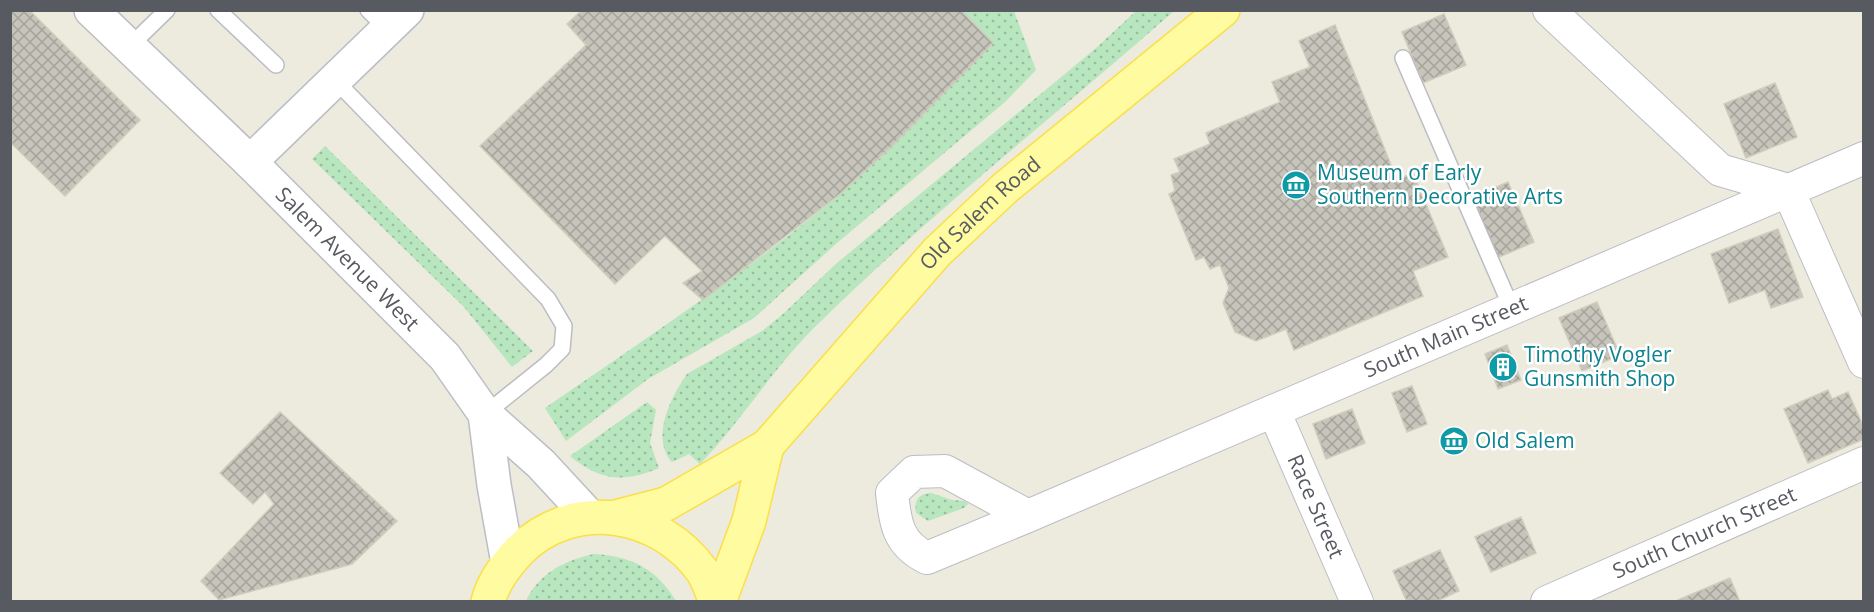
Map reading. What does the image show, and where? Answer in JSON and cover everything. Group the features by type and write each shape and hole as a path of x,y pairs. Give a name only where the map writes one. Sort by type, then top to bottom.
{"main road":[{"name":"Salem Avenue West","path":"91,10 250,162 445,357 485,414 603,517"},
{"name":"Old Salem Road","path":"488,602 508,563 531,540 559,524 666,504 767,446 937,252 1005,188 1223,10"},
{"path":"250,162 335,80 387,17"},
{"path":"485,414 494,485 508,563"},
{"name":"Old Salem Road","path":"718,602 749,521 767,446"},
{"path":"603,517 650,526 680,546 704,573 718,602"}],"street":[{"path":"1550,10 1720,170 1788,190 1863,362"},
{"name":"South Main Street","path":"1028,516 1863,158"},
{"name":"Race Street","path":"1274,411 1357,602"},
{"name":"South Church Street","path":"1547,602 1863,463"}],"lane":[{"path":"129,47 167,10"},
{"path":"219,10 276,65"},
{"path":"1403,58 1512,309"},
{"path":"335,80 548,299 564,326 562,349 485,414"}],"green space":[{"path":"961,11 1014,11 1036,70 1005,102 837,243 754,318 648,379 566,441 545,408 658,331 805,223 899,139 992,43"},
{"path":"1136,11 1174,11 950,202 820,322 700,464 689,454 672,462 663,441 665,418 687,374 762,331 837,263 1095,49"},
{"path":"325,146 533,351 512,367 464,307 312,159"},
{"path":"647,402 656,410 650,443 659,468 635,476 613,477 592,471 570,456"},
{"path":"931,493 952,500 966,501 968,504 964,508 928,521 916,513 916,505 920,496"},
{"path":"594,554 620,558 642,566 660,580 676,601 526,601 538,583 554,569"}],"building":[{"path":"10,10 29,10 140,120 65,196 10,142"},
{"path":"582,10 961,10 993,43 893,145 840,194 703,300 683,283 702,271 665,236 615,284 480,146 586,45 567,24"},
{"path":"1444,14 1466,65 1423,83 1402,32"},
{"name":"Museum of Early Southern Decorative Arts","path":"1335,25 1397,180 1413,173 1448,257 1413,271 1423,296 1294,350 1286,329 1256,341 1235,332 1223,303 1229,288 1220,265 1210,269 1204,257 1196,260 1169,194 1175,191 1171,175 1180,172 1174,159 1210,144 1206,133 1280,102 1272,82 1310,67 1299,41"},
{"path":"1775,83 1797,137 1746,158 1724,104"},
{"path":"1508,182 1534,242 1497,258 1471,198"},
{"path":"1778,229 1803,297 1771,308 1765,290 1729,303 1711,254"},
{"path":"1597,302 1620,355 1582,371 1559,318"},
{"name":"Timothy Vogler Gunsmith Shop","path":"1507,345 1521,380 1498,389 1485,354"},
{"path":"1412,386 1427,424 1407,432 1392,393"},
{"path":"1828,390 1832,399 1848,392 1864,428 1864,439 1808,463 1784,409"},
{"path":"1352,409 1365,443 1326,459 1313,424"},
{"path":"280,412 397,521 352,564 219,600 201,581 274,504 265,492 253,504 220,473"},
{"path":"1521,517 1536,553 1491,572 1475,537"},
{"path":"1440,550 1459,591 1435,602 1407,602 1393,571"},
{"path":"1730,578 1740,602 1679,602 1678,600"}],"place":[{"name":"Museum of Early Southern Decorative Arts","path":"1296,185"},
{"name":"Timothy Vogler Gunsmith Shop","path":"1503,367"},
{"name":"Old Salem","path":"1454,441"}]}
